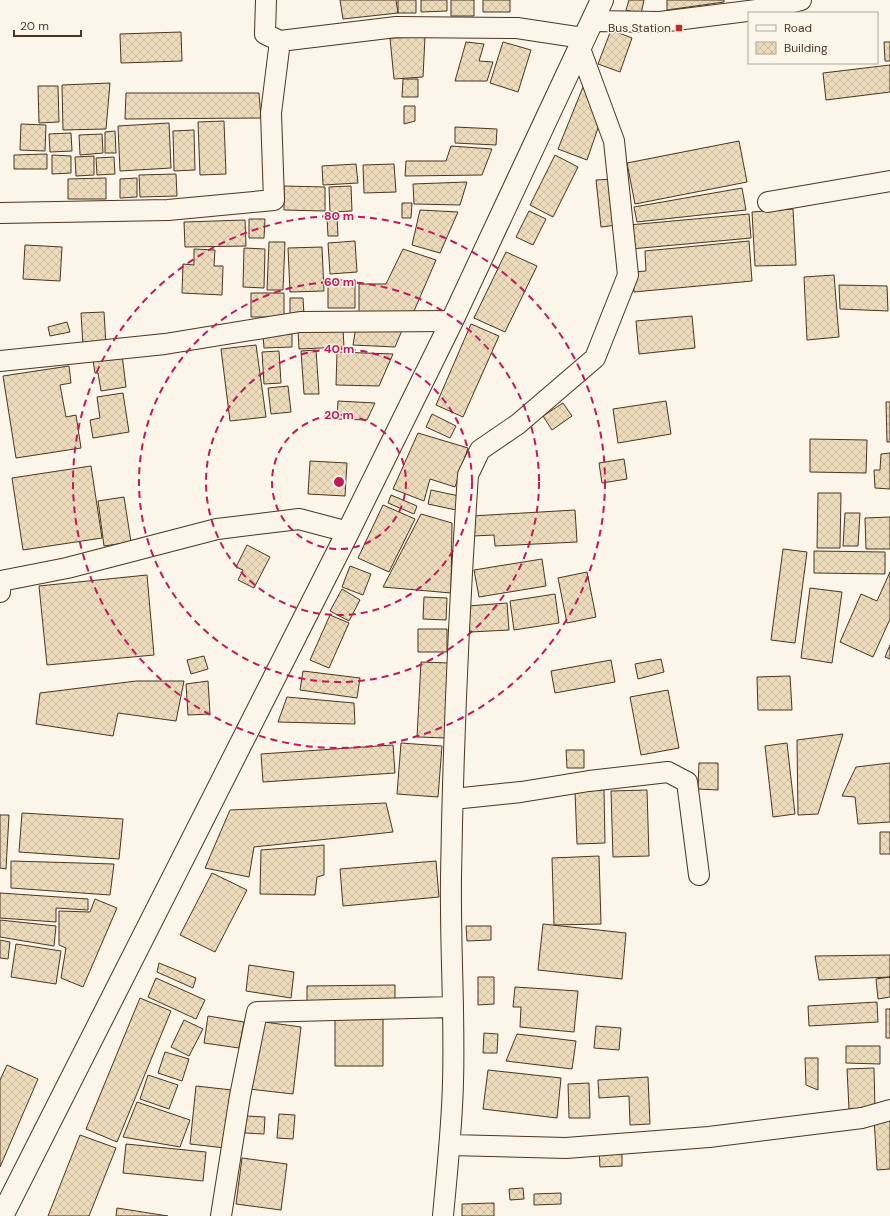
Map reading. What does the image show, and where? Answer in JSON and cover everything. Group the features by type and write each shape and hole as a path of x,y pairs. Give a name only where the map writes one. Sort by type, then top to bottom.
{"highway":[{"path":"2,1216 348,532 452,322 602,0"}],"street":[{"path":"266,0 265,34 280,41 396,27 517,28 585,35 660,22 764,9 802,0"},
{"path":"442,1216 450,1145 453,1082 451,880 453,799 456,678 468,475 480,450 518,424 595,358 628,275 614,141 585,35"},
{"path":"0,213 168,210 274,200 271,113 280,41"},
{"path":"768,202 890,181"},
{"path":"0,361 164,344 300,322 452,322"},
{"path":"0,592 1,581 67,568 217,529 299,519 348,532"},
{"path":"453,799 521,792 590,781 668,772 687,782 699,875"},
{"path":"221,1216 240,1096 257,1012 452,1007"},
{"path":"450,1145 566,1148 709,1137 862,1118 890,1110"}],"building":[{"path":"340,0 396,0 398,13 343,19"},
{"path":"398,0 416,0 416,13 398,13"},
{"path":"421,0 447,0 447,11 421,12"},
{"path":"451,0 474,0 474,16 451,16"},
{"path":"483,0 510,0 510,12 483,12"},
{"path":"629,0 644,0 641,14 626,10"},
{"path":"667,0 724,0 724,2 667,10"},
{"path":"611,30 632,38 620,72 598,64"},
{"path":"181,32 182,61 121,63 120,34"},
{"path":"425,37 423,77 394,79 390,38"},
{"path":"466,42 484,44 479,61 493,62 487,81 455,81"},
{"path":"503,42 531,50 518,92 490,83"},
{"path":"884,42 890,42 890,61 885,61"},
{"path":"890,65 890,92 826,100 823,73"},
{"path":"403,79 418,79 418,97 402,97"},
{"path":"585,82 598,128 587,160 558,149"},
{"path":"110,83 106,129 63,130 62,85"},
{"path":"38,86 58,86 59,122 39,123"},
{"path":"126,93 259,93 261,118 125,119"},
{"path":"404,106 415,106 415,121 404,124"},
{"path":"224,121 226,174 200,175 198,122"},
{"path":"169,123 171,168 120,171 118,126"},
{"path":"21,124 46,125 45,151 20,150"},
{"path":"455,127 497,129 496,145 455,143"},
{"path":"194,130 195,170 174,171 173,131"},
{"path":"115,131 116,153 105,153 105,132"},
{"path":"71,133 72,151 50,152 49,134"},
{"path":"102,134 103,153 80,155 79,135"},
{"path":"739,141 747,182 635,204 627,163"},
{"path":"451,146 492,149 482,175 405,176 406,161 446,161"},
{"path":"47,154 47,169 14,169 14,155"},
{"path":"52,155 71,156 71,173 52,174"},
{"path":"555,155 578,167 553,217 530,205"},
{"path":"94,156 94,175 76,176 75,157"},
{"path":"114,157 115,174 97,175 96,158"},
{"path":"356,164 358,183 323,185 322,166"},
{"path":"394,164 396,192 364,193 363,165"},
{"path":"176,174 177,196 140,197 139,175"},
{"path":"106,178 106,199 68,199 68,179"},
{"path":"137,178 137,197 120,198 120,179"},
{"path":"612,179 617,225 601,227 596,180"},
{"path":"467,182 460,205 414,204 413,184"},
{"path":"284,186 325,187 325,211 284,210"},
{"path":"351,186 352,211 330,212 329,187"},
{"path":"742,188 746,210 637,222 634,207"},
{"path":"402,203 412,203 411,218 402,218"},
{"path":"793,209 796,265 755,266 752,212"},
{"path":"420,210 458,212 440,253 412,245"},
{"path":"529,211 546,219 533,245 516,237"},
{"path":"749,214 751,238 631,249 629,225"},
{"path":"327,217 337,217 338,236 328,236"},
{"path":"249,219 265,219 264,238 249,238"},
{"path":"245,220 246,246 185,247 184,222"},
{"path":"355,241 357,272 330,274 328,243"},
{"path":"749,241 752,281 634,292 633,272 646,271 645,251"},
{"path":"269,242 285,242 283,290 267,290"},
{"path":"25,245 62,247 60,281 23,279"},
{"path":"322,247 324,291 290,292 288,248"},
{"path":"244,248 265,249 264,288 243,287"},
{"path":"194,249 215,250 214,266 223,266 222,295 182,293 183,264 194,265"},
{"path":"403,249 436,260 411,318 359,316 359,284 386,284"},
{"path":"506,252 537,266 505,332 474,318"},
{"path":"834,275 839,337 807,340 804,277"},
{"path":"328,280 355,280 355,308 328,308"},
{"path":"839,285 887,286 888,311 840,309"},
{"path":"251,293 284,293 284,317 251,317"},
{"path":"290,298 303,298 304,315 290,315"},
{"path":"104,312 106,345 83,346 81,313"},
{"path":"692,316 695,348 639,354 636,321"},
{"path":"67,322 70,332 50,336 48,327"},
{"path":"471,324 499,336 463,417 436,405"},
{"path":"356,327 403,328 395,347 353,345"},
{"path":"343,329 344,347 299,349 298,330"},
{"path":"292,334 292,347 264,348 263,335"},
{"path":"256,345 266,417 230,421 221,349"},
{"path":"316,350 319,394 304,394 301,351"},
{"path":"279,351 281,383 264,384 262,352"},
{"path":"337,352 393,354 379,386 336,385"},
{"path":"122,355 126,387 101,391 98,373 95,373 93,360"},
{"path":"69,366 71,383 60,385 66,417 76,415 81,448 16,458 3,376"},
{"path":"288,386 291,412 271,414 268,388"},
{"path":"123,393 129,432 93,438 90,420 100,418 97,397"},
{"path":"338,401 375,403 367,420 337,419"},
{"path":"666,401 671,434 618,443 613,409"},
{"path":"886,402 890,402 890,442 887,442"},
{"path":"563,403 572,416 552,430 543,416"},
{"path":"432,414 456,426 450,438 426,427"},
{"path":"418,433 468,448 455,487 430,479 424,501 393,489"},
{"path":"810,439 867,440 866,473 810,472"},
{"path":"890,453 890,489 875,488 874,470 880,470 881,454"},
{"path":"624,459 627,479 602,483 599,463"},
{"path":"310,461 347,463 345,496 308,494"},
{"path":"91,466 102,538 23,550 12,478"},
{"path":"431,490 459,496 456,510 428,504"},
{"path":"818,493 841,493 840,548 817,548"},
{"path":"391,495 417,506 414,514 388,503"},
{"path":"124,497 131,542 104,546 98,501"},
{"path":"383,505 415,519 389,572 358,558"},
{"path":"575,510 577,542 495,546 494,535 473,536 472,516"},
{"path":"845,513 860,513 858,546 843,546"},
{"path":"421,514 452,523 451,593 383,587"},
{"path":"890,517 890,549 866,549 865,518"},
{"path":"247,545 270,557 254,588 238,580 243,570 236,567"},
{"path":"783,549 807,552 795,643 771,640"},
{"path":"814,551 885,552 885,574 814,573"},
{"path":"542,559 546,586 479,597 474,570"},
{"path":"350,566 371,574 363,595 342,587"},
{"path":"587,572 596,617 567,623 558,578"},
{"path":"890,572 890,619 873,657 840,642 861,594 877,601"},
{"path":"147,575 154,655 47,665 39,586"},
{"path":"810,588 842,592 832,663 801,658"},
{"path":"342,589 360,600 349,621 330,611"},
{"path":"555,594 559,623 514,630 510,601"},
{"path":"424,597 447,598 446,620 423,619"},
{"path":"507,603 509,630 470,632 468,606"},
{"path":"330,615 349,623 329,668 310,660"},
{"path":"418,629 447,629 447,652 418,652"},
{"path":"890,645 890,659 885,657"},
{"path":"204,656 208,669 191,674 187,660"},
{"path":"661,659 664,672 638,679 635,664"},
{"path":"611,660 615,682 555,693 551,671"},
{"path":"421,662 449,663 446,738 417,737"},
{"path":"303,671 360,678 357,698 300,690"},
{"path":"790,676 792,710 758,710 757,677"},
{"path":"136,681 184,681 176,721 118,713 113,736 36,724 40,693"},
{"path":"208,681 210,714 188,715 186,684"},
{"path":"668,690 679,748 641,755 630,697"},
{"path":"287,697 354,703 355,724 278,722"},
{"path":"843,734 818,814 798,815 797,740"},
{"path":"401,743 442,746 438,797 397,794"},
{"path":"787,743 795,814 773,817 765,746"},
{"path":"393,745 395,773 263,782 261,754"},
{"path":"566,750 584,750 584,768 567,768"},
{"path":"699,763 718,763 718,790 698,789"},
{"path":"890,763 890,822 858,824 855,797 842,796 856,767"},
{"path":"604,790 605,843 577,844 575,791"},
{"path":"647,790 649,856 613,857 611,791"},
{"path":"386,803 393,832 254,847 249,877 205,868 230,810"},
{"path":"22,813 123,819 119,859 19,852"},
{"path":"0,815 9,815 6,869 0,868"},
{"path":"880,832 890,832 890,854 880,854"},
{"path":"324,845 324,875 317,877 315,895 260,894 261,850"},
{"path":"599,856 601,924 554,925 552,858"},
{"path":"11,861 114,864 110,895 11,888"},
{"path":"436,861 439,897 343,906 340,869"},
{"path":"212,873 247,890 215,952 180,935"},
{"path":"0,893 88,899 88,910 56,908 56,922 0,918"},
{"path":"95,899 117,908 83,987 61,978 66,948 59,945 59,911 90,912"},
{"path":"0,920 56,926 54,946 0,937"},
{"path":"543,924 626,933 622,979 538,970"},
{"path":"466,926 491,926 491,940 467,941"},
{"path":"0,940 10,942 8,959 0,958"},
{"path":"16,944 61,951 56,984 11,977"},
{"path":"890,955 890,977 819,980 815,956"},
{"path":"159,963 196,978 193,988 157,972"},
{"path":"249,965 294,972 291,998 246,991"},
{"path":"478,977 494,977 494,1004 478,1005"},
{"path":"890,977 890,997 878,999 876,979"},
{"path":"156,978 205,1000 196,1019 148,997"},
{"path":"395,985 395,1004 307,1005 307,986"},
{"path":"515,987 578,991 574,1032 520,1027 521,1007 513,1007"},
{"path":"140,998 171,1011 117,1142 86,1129"},
{"path":"877,1002 878,1022 809,1026 808,1006"},
{"path":"886,1009 890,1009 890,1038 886,1038"},
{"path":"208,1016 244,1022 239,1048 204,1043"},
{"path":"335,1018 383,1018 383,1066 335,1066"},
{"path":"184,1020 203,1029 189,1056 171,1047"},
{"path":"257,1021 301,1027 293,1094 249,1089"},
{"path":"596,1026 621,1028 619,1050 594,1048"},
{"path":"484,1033 498,1034 497,1053 483,1053"},
{"path":"517,1034 576,1041 572,1069 506,1061"},
{"path":"846,1046 880,1046 880,1064 846,1063"},
{"path":"165,1052 189,1059 182,1081 158,1073"},
{"path":"805,1058 818,1058 818,1090 806,1085"},
{"path":"7,1065 38,1079 0,1167 0,1080"},
{"path":"874,1068 875,1108 849,1109 847,1069"},
{"path":"488,1070 561,1078 557,1118 483,1109"},
{"path":"148,1075 178,1085 169,1109 140,1099"},
{"path":"648,1077 650,1124 630,1125 629,1096 599,1098 598,1080"},
{"path":"589,1083 590,1118 569,1118 568,1084"},
{"path":"196,1086 232,1090 225,1148 190,1144"},
{"path":"137,1102 190,1120 180,1147 123,1137"},
{"path":"279,1114 295,1115 293,1139 277,1138"},
{"path":"246,1116 265,1117 264,1134 245,1133"},
{"path":"890,1116 890,1169 877,1170 874,1117"},
{"path":"80,1135 116,1148 89,1216 48,1216"},
{"path":"126,1144 206,1152 203,1181 123,1173"},
{"path":"599,1149 622,1149 622,1166 600,1167"},
{"path":"242,1158 287,1164 281,1210 236,1204"},
{"path":"523,1188 524,1199 510,1200 509,1189"},
{"path":"561,1193 561,1204 534,1205 534,1194"},
{"path":"494,1203 494,1216 462,1216 462,1204"},
{"path":"117,1208 168,1216 116,1216"}],"place":[{"name":"Bus Station","path":"679,28"}]}
